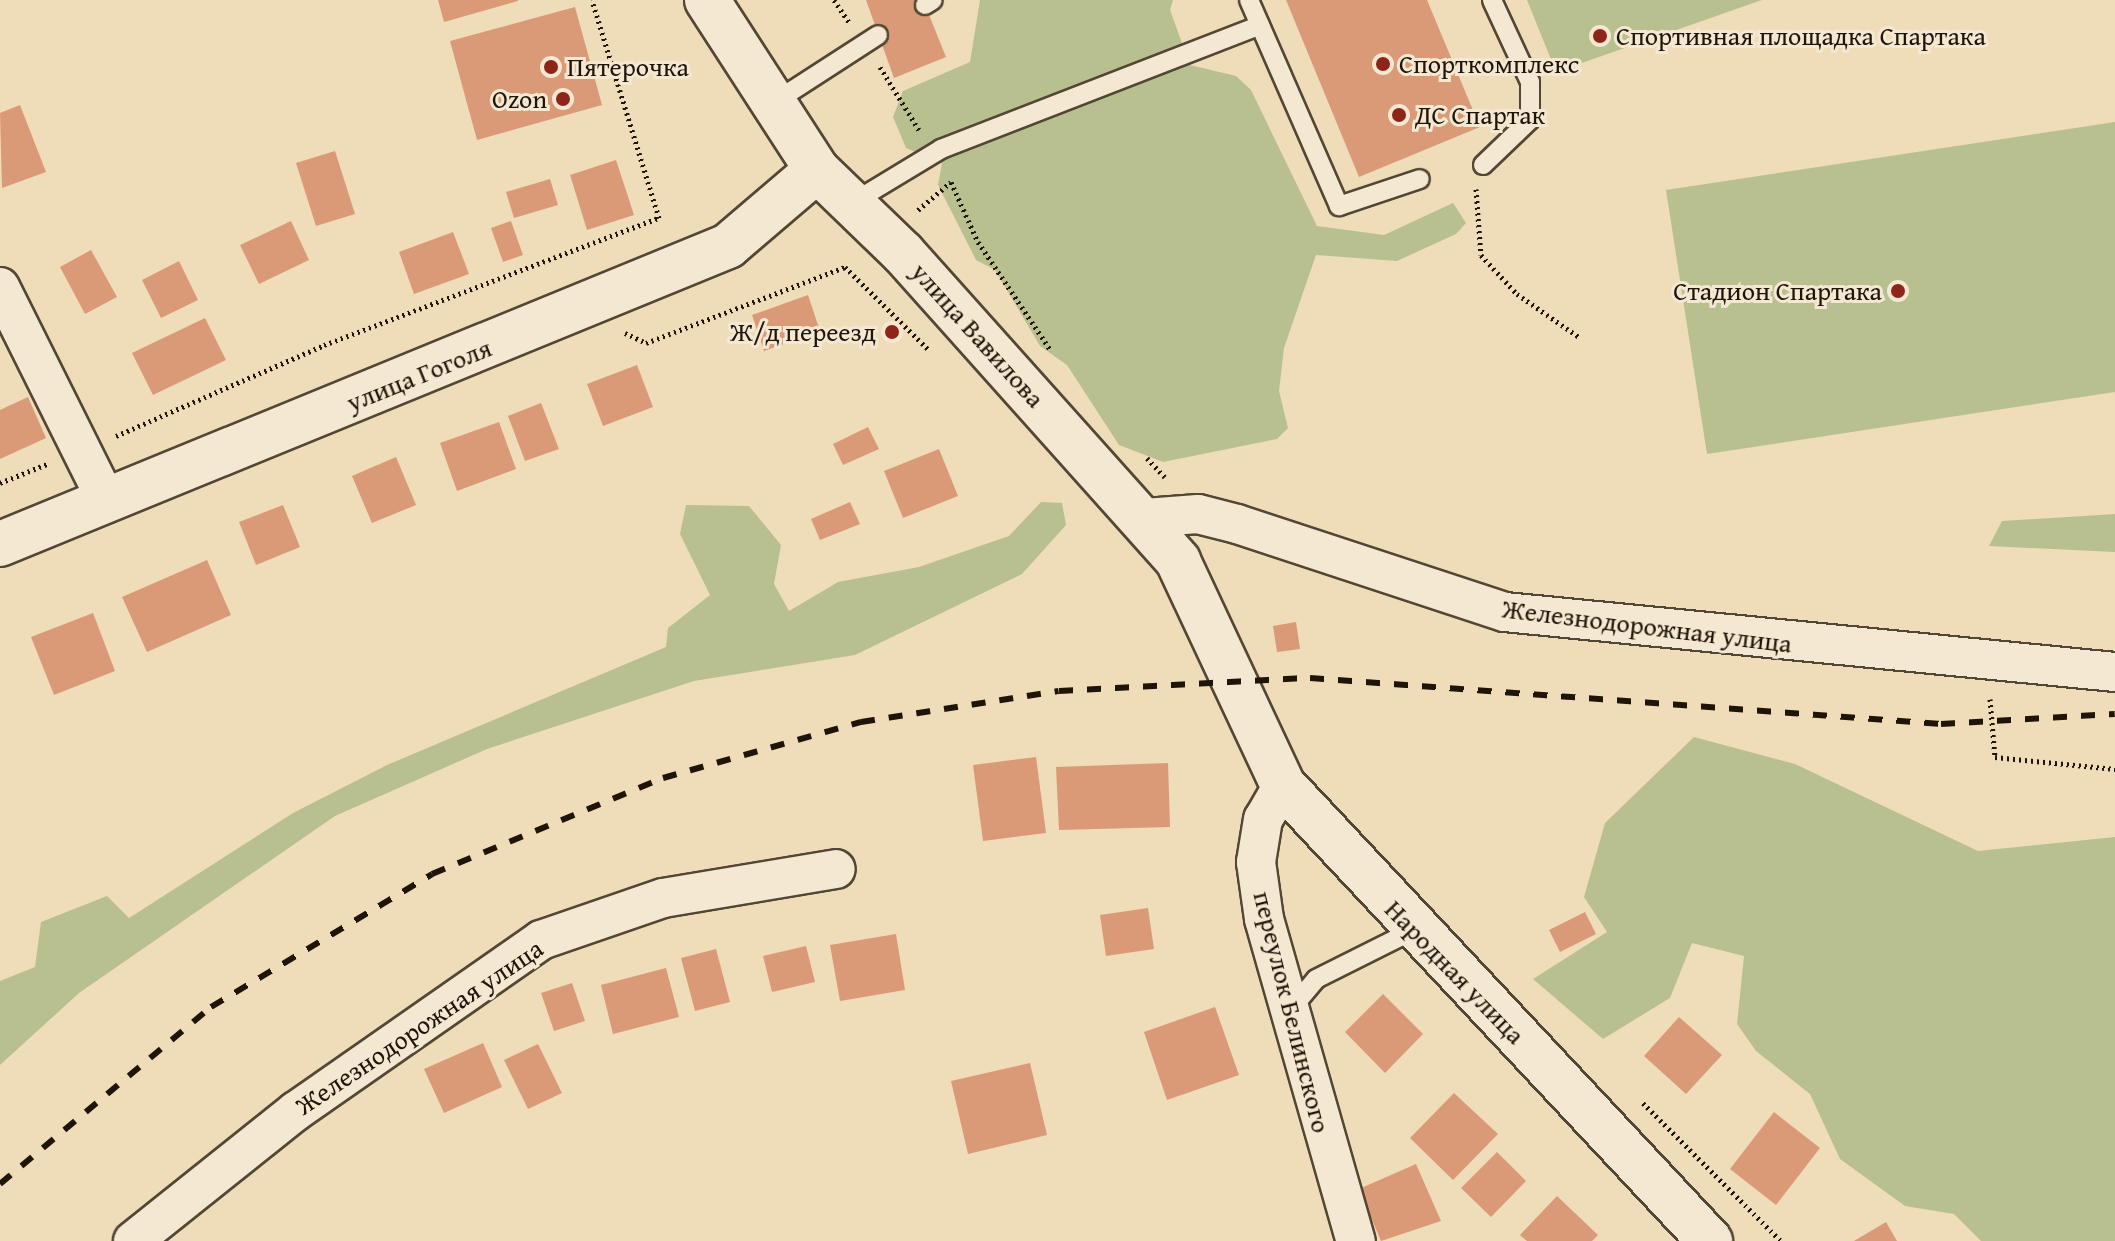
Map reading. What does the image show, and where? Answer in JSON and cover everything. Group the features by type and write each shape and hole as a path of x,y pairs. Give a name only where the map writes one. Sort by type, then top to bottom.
{"main road":[{"name":"улица Вавилова","path":"712,2 817,170 887,236 1145,518 1178,561 1208,618 1230,681"},
{"name":"улица Гоголя","path":"0,544 728,246 817,170"},
{"name":"Народная улица","path":"1230,681 1283,785 1414,930 1710,1241"}],"street":[{"path":"0,287 106,500"},
{"name":"Железнодорожная улица","path":"1145,518 1198,514 1505,612 2115,672"},
{"name":"переулок Белинского","path":"1283,785 1263,819 1256,862 1264,919 1356,1241"},
{"name":"Железнодорожная улица","path":"133,1241 296,1111 541,940 663,898 836,869"}],"lane":[{"path":"1249,0 1339,206 1420,179"},
{"path":"1483,165 1530,120 1530,82 1492,0"},
{"path":"852,203 933,154 1260,25"},
{"path":"773,103 871,40"},
{"path":"1289,1011 1316,979 1414,930"}],"path":[{"path":"0,483 324,345 659,218 592,0"},
{"path":"834,0 871,40 951,182 978,242 1060,361"},
{"path":"1483,165 1473,198 1481,255 1517,294 1579,337"},
{"path":"620,330 646,343 845,267 951,182"},
{"path":"845,267 932,352"},
{"path":"1144,455 1198,514"},
{"path":"1990,662 1995,757 2115,769"},
{"path":"1640,1100 1781,1241"}],"green space":[{"path":"980,0 1173,0 1170,10 1190,65 1236,76 1251,90 1317,226 1384,235 1453,203 1466,223 1456,234 1397,261 1316,255 1284,348 1279,391 1288,428 1277,439 1163,462 1119,445 1067,365 1040,346 995,270 976,260 938,185 942,163 906,148 893,117 903,91 970,62"},
{"name":"Спортивная площадка Спартака","path":"1527,0 1762,0 1556,72"},
{"name":"Стадион Спартака","path":"2115,122 2115,392 1707,454 1666,190"},
{"path":"1041,502 1062,503 1066,525 1022,574 855,655 694,681 487,749 335,816 79,993 0,1065 0,981 35,967 41,922 107,896 129,918 293,813 387,765 666,647 668,628 710,595 680,534 686,505 749,506 781,545 774,584 789,611 838,582 919,567 1009,536"},
{"path":"2115,514 2115,552 1989,546 2002,521"},
{"path":"1694,737 1795,764 1978,851 2115,837 2115,1241 1981,1241 1954,1214 1905,1206 1840,1159 1810,1094 1756,1051 1737,1024 1744,956 1692,943 1670,998 1603,1039 1533,979 1607,932 1584,897 1605,823"}],"building":[{"path":"438,0 518,0 518,1 444,22"},
{"path":"866,0 923,0 946,57 894,78"},
{"name":"Спорткомплекс","path":"1286,0 1427,0 1480,127 1359,177"},
{"path":"575,7 602,105 477,140 450,41"},
{"path":"20,105 46,172 2,188 0,113"},
{"path":"335,151 355,214 316,226 296,163"},
{"path":"616,160 634,215 587,230 570,175"},
{"path":"550,179 558,205 514,218 506,192"},
{"path":"291,221 309,260 259,284 240,245"},
{"path":"511,221 523,255 503,262 491,228"},
{"path":"453,232 469,274 414,294 399,252"},
{"path":"91,250 117,297 85,314 60,267"},
{"path":"179,261 198,300 161,318 142,280"},
{"path":"808,295 820,331 764,351 752,315"},
{"path":"205,318 226,360 153,395 132,353"},
{"path":"637,365 653,407 603,426 587,384"},
{"path":"28,397 46,438 0,459 0,410"},
{"path":"541,403 559,449 525,461 508,416"},
{"path":"499,422 516,469 457,491 440,443"},
{"path":"868,427 879,449 843,465 833,444"},
{"path":"939,449 958,496 903,518 884,471"},
{"path":"396,457 416,505 372,523 352,476"},
{"path":"850,502 860,524 820,540 811,519"},
{"path":"283,505 300,547 256,565 239,522"},
{"path":"207,560 231,615 147,652 122,597"},
{"path":"93,613 115,671 54,695 31,637"},
{"path":"1296,622 1300,649 1277,652 1273,626"},
{"path":"1036,757 1046,833 983,841 973,765"},
{"path":"1168,763 1170,827 1059,830 1056,767"},
{"path":"1148,908 1154,949 1106,956 1100,915"},
{"path":"1585,912 1596,934 1560,952 1549,930"},
{"path":"896,934 905,990 840,1001 830,945"},
{"path":"806,946 815,982 772,992 763,956"},
{"path":"716,949 730,1002 695,1011 681,958"},
{"path":"666,968 679,1017 613,1034 601,985"},
{"path":"572,983 585,1021 554,1031 541,993"},
{"path":"1383,994 1423,1034 1385,1073 1345,1032"},
{"path":"1215,1007 1239,1075 1167,1100 1144,1032"},
{"path":"1679,1017 1722,1055 1686,1094 1644,1056"},
{"path":"483,1043 502,1087 444,1113 424,1069"},
{"path":"538,1044 562,1093 528,1109 504,1060"},
{"path":"1030,1063 1047,1135 968,1154 951,1081"},
{"path":"1454,1093 1498,1134 1453,1180 1410,1138"},
{"path":"1774,1112 1820,1148 1776,1205 1730,1169"},
{"path":"1497,1152 1526,1181 1491,1217 1461,1188"},
{"path":"1416,1164 1441,1221 1381,1241 1359,1189"},
{"path":"1557,1196 1598,1235 1592,1241 1527,1241 1520,1235"},
{"path":"1886,1222 1897,1241 1854,1241"}],"railway":[{"path":"0,1184 211,1007 432,874 663,778 861,722 1059,691 1310,678 1941,724 2115,714"}],"place":[{"name":"Спортивная площадка Спартака","path":"1600,36"},
{"name":"Спорткомплекс","path":"1383,64"},
{"name":"Пятерочка","path":"551,67"},
{"name":"Ozon","path":"563,99"},
{"name":"ДС Спартак","path":"1399,115"},
{"name":"Стадион Спартака","path":"1898,291"},
{"name":"Ж/д переезд","path":"892,332"}]}
